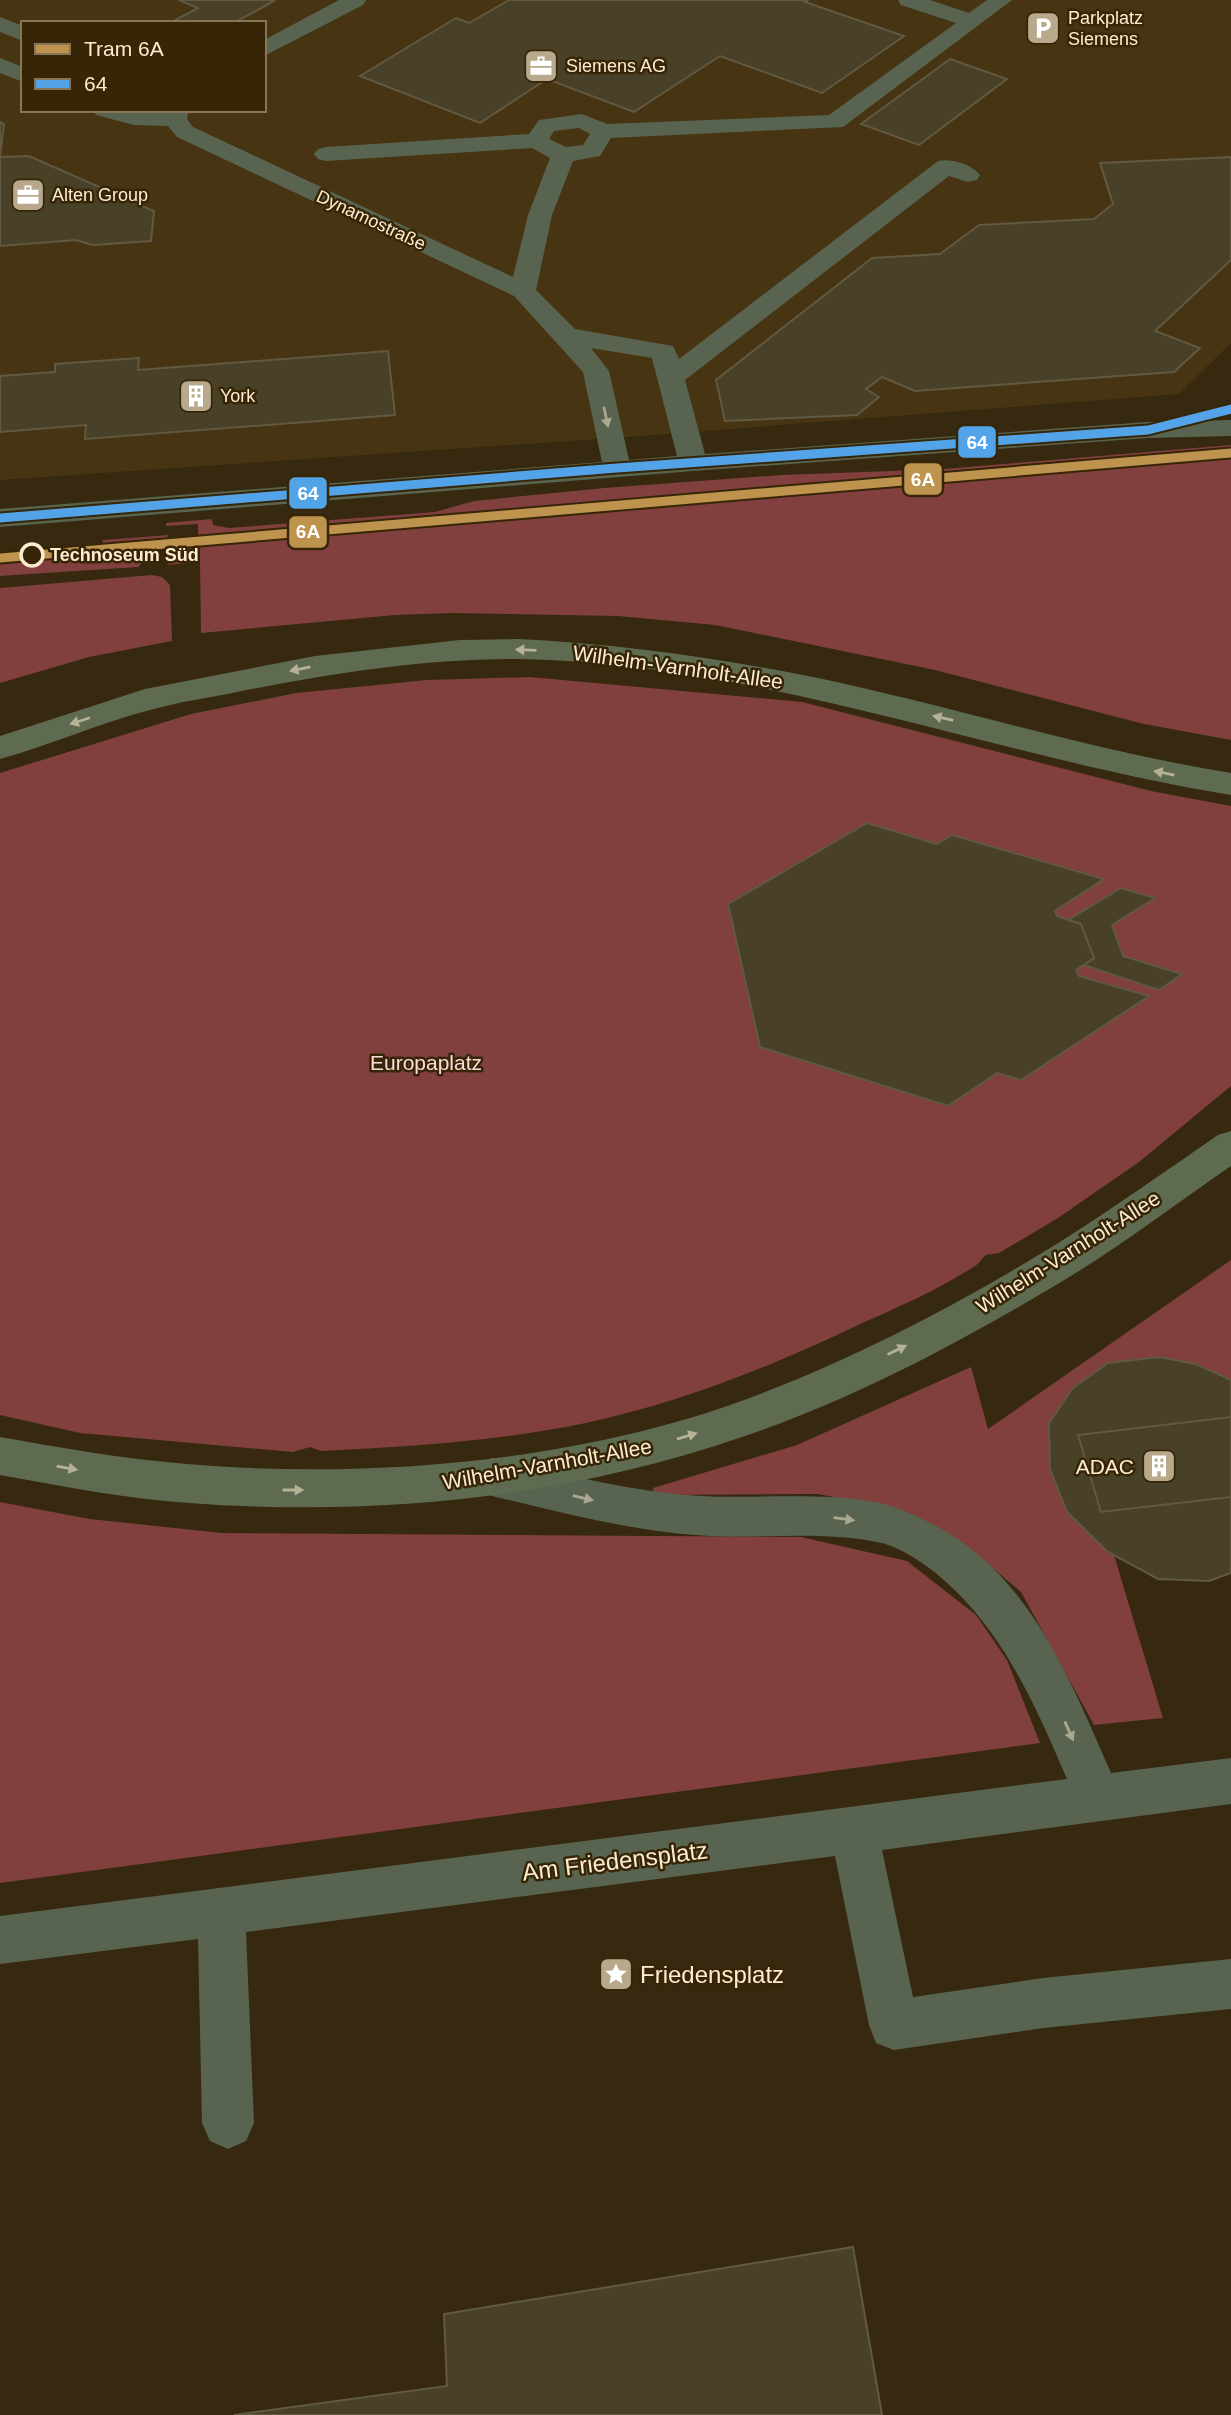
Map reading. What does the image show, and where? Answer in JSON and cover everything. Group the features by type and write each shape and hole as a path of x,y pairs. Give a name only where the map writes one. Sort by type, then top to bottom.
{"main road":[{"name":"Wilhelm-Varnholt-Allee","path":"0,748 145,700 302,668 460,650 519,649 629,657 784,682 1037,740 1163,773 1231,784"},
{"name":"Wilhelm-Varnholt-Allee","path":"0,1456 173,1484 268,1490 376,1490 492,1477 661,1444 745,1418 826,1385 1018,1287 1136,1214 1231,1146"}],"street":[{"path":"266,48 355,0"},
{"path":"909,0 971,21"},
{"path":"537,141 547,125 582,121 603,131 835,122 1001,0"},
{"path":"0,24 21,33"},
{"path":"0,65 21,74"},
{"path":"112,112 134,118 176,114"},
{"name":"Dynamostraße","path":"176,114 185,132 523,292 567,336 596,371 617,468"},
{"path":"326,154 537,141 563,155 592,151 603,131"},
{"path":"523,292 540,215 563,155"},
{"path":"671,378 946,166 968,174"},
{"path":"567,336 664,352 694,463"},
{"path":"596,371 621,348 633,347"},
{"path":"1148,430 1231,409"},
{"path":"0,518 617,468 1148,430 1231,428"},
{"path":"492,1477 614,1505 681,1515 836,1517 890,1525 940,1550 980,1583 1014,1625 1041,1669 1099,1799"},
{"name":"Am Friedensplatz","path":"0,1940 1231,1781"},
{"path":"854,1830 894,2025 1043,2003 1231,1984"},
{"path":"221,1912 228,2123"}],"shaded area":[{"path":"0,0 1231,0 1231,343 1179,394 642,436 0,480"}],"green space":[{"path":"1231,445 1231,740 1144,724 935,670 715,625 618,616 451,613 395,615 201,633 200,562 167,565 198,535 198,524 166,526 166,523 212,519 213,525 229,528 435,512 474,501 604,488 782,475 945,469"},
{"path":"169,535 138,567 0,576 0,553 102,546 103,540"},
{"path":"152,575 162,577 170,585 172,641 89,657 0,683 0,588"},
{"name":"Europaplatz","path":"530,677 802,702 1151,791 1231,806 1231,1086 1139,1162 1058,1218 999,1253 986,1255 977,1265 946,1283 756,1370 617,1416 549,1430 484,1439 321,1451 310,1447 293,1452 80,1433 0,1415 0,773 191,714 296,693 427,680"},
{"path":"1231,1260 1231,1417 1101,1512 1163,1718 1094,1725 1021,1592 962,1542 889,1508 818,1494 654,1495 653,1488 797,1445 971,1367 988,1429"},
{"path":"0,1502 90,1519 222,1533 801,1537 907,1561 976,1615 1007,1660 1040,1743 0,1883"}],"building":[{"path":"179,0 274,1 238,21 174,21 198,8"},
{"name":"Siemens AG","path":"509,0 808,0 805,2 904,36 822,93 720,56 634,112 547,79 480,123 360,76 456,18 469,23"},
{"path":"950,59 1007,79 919,145 861,124"},
{"path":"0,122 4,124 0,157"},
{"path":"29,156 154,211 151,241 93,245 76,240 0,246 0,157"},
{"path":"1231,157 1231,260 1155,331 1200,348 1174,372 915,391 882,377 866,389 879,397 857,415 725,421 716,380 872,258 940,254 979,225 1094,219 1113,204 1100,163"},
{"name":"York","path":"388,351 395,415 85,439 86,425 0,432 0,376 55,372 55,364 139,358 138,370"},
{"path":"867,823 937,844 952,835 1104,879 1055,911 1057,916 1081,924 1094,958 1076,970 1079,976 1149,996 1021,1080 997,1073 948,1106 760,1047 728,904"},
{"path":"1121,888 1155,898 1112,925 1123,956 1182,974 1159,990 1084,965 1094,958 1081,924 1068,920"},
{"path":"1159,1357 1196,1364 1231,1380 1231,1417 1078,1435 1101,1512 1231,1497 1231,1573 1209,1581 1158,1579 1108,1552 1067,1512 1050,1469 1049,1423 1073,1388 1108,1363"},
{"name":"ADAC","path":"1231,1417 1231,1497 1101,1512 1078,1435"},
{"path":"853,2247 882,2415 234,2415 447,2386 444,2314"}],"tram line":[{"name":"6A","path":"0,558 1231,453"}],"transit line":[{"name":"64","path":"0,518 617,468 1148,430 1231,409"}],"place":[{"name":"Parkplatz Siemens","path":"1043,28"},
{"name":"Siemens AG","path":"541,66"},
{"name":"Alten Group","path":"28,195"},
{"name":"York","path":"196,396"},
{"name":"Technoseum Süd","path":"32,555"},
{"name":"ADAC","path":"1159,1466"},
{"name":"Friedensplatz","path":"616,1974"}]}
